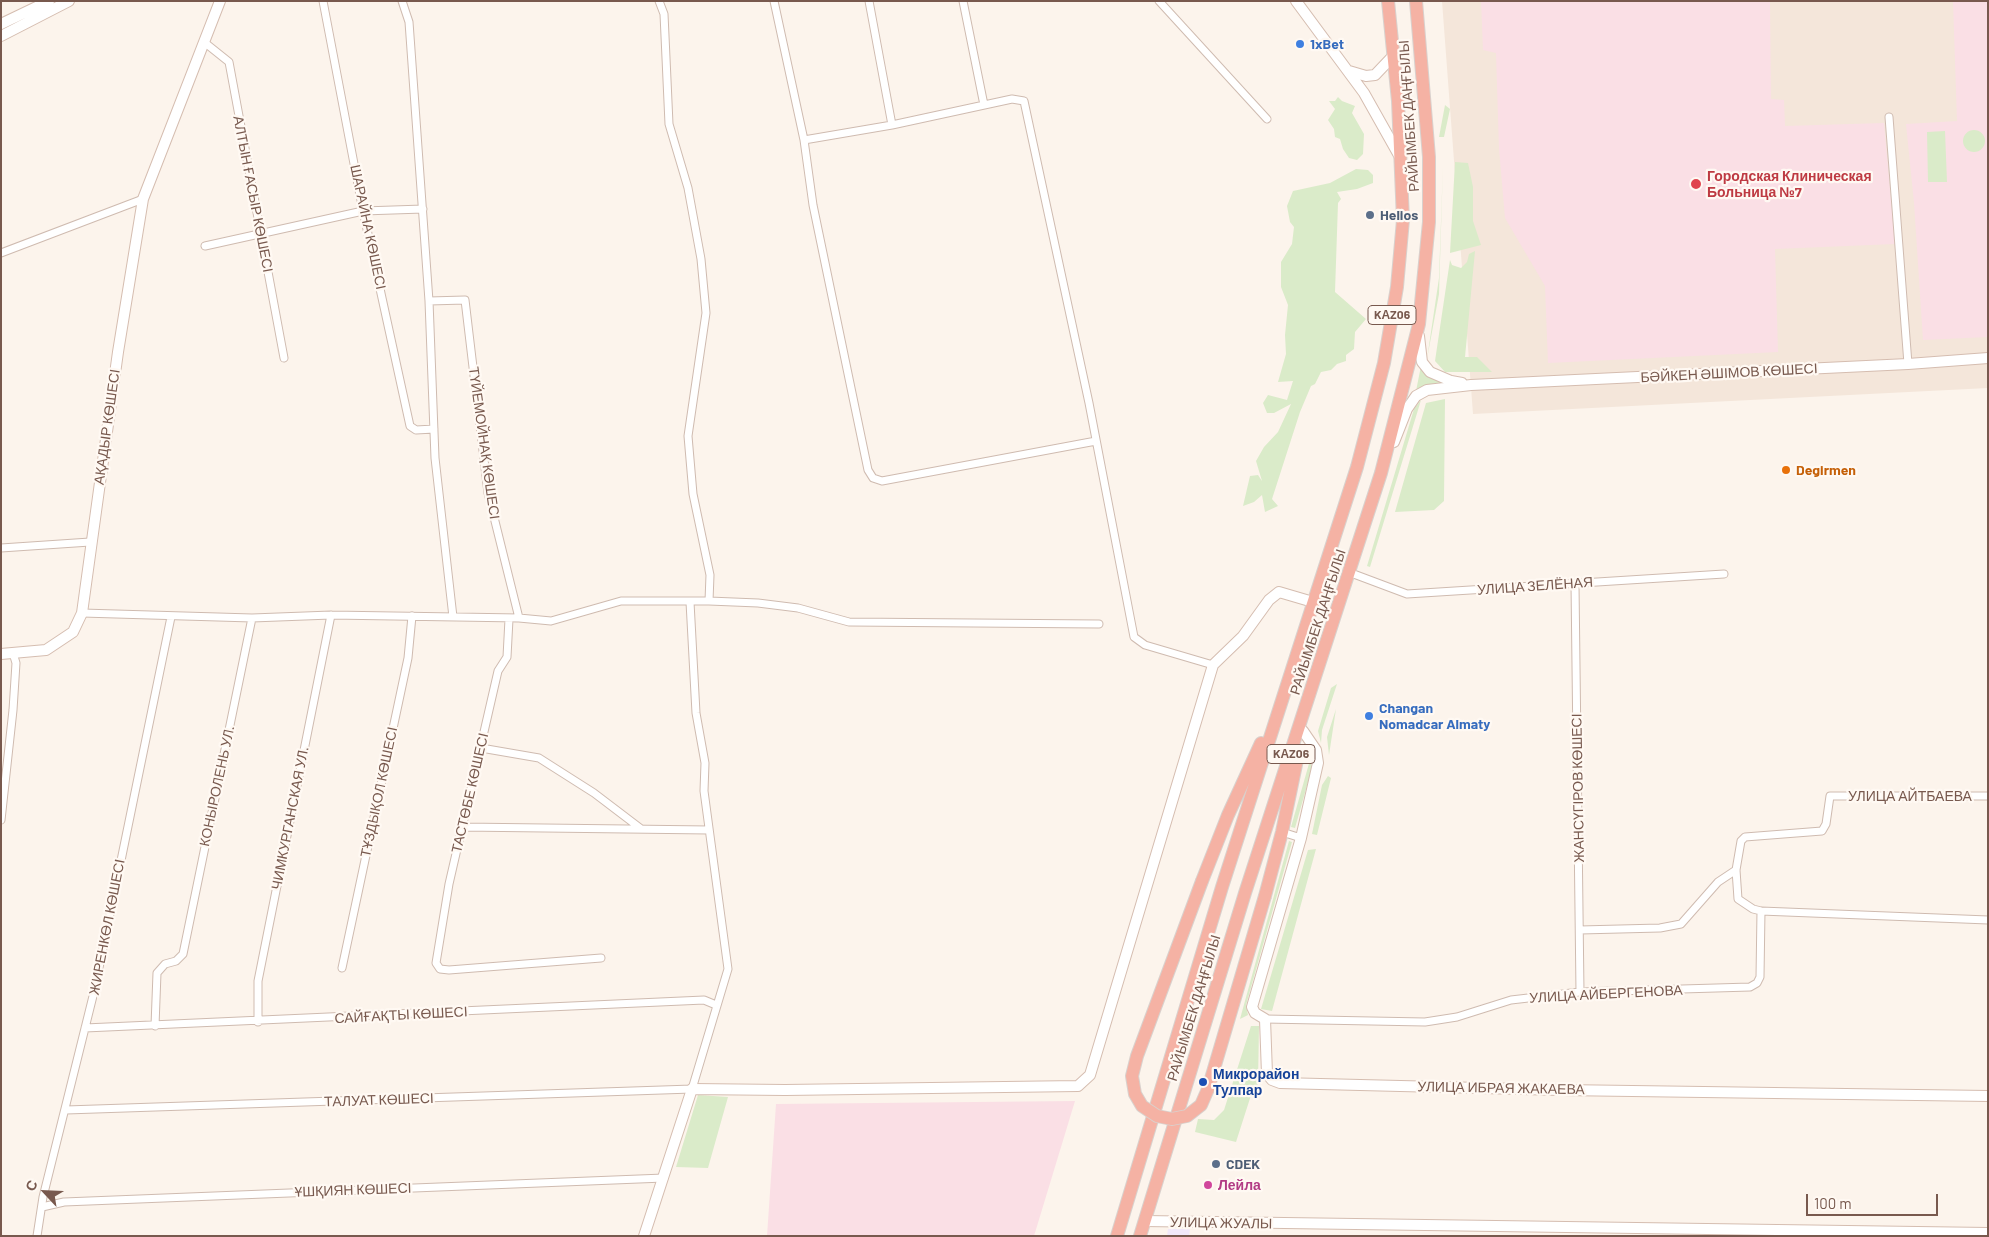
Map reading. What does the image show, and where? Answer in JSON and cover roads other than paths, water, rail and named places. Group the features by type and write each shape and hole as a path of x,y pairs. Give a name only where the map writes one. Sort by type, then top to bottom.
{"highway":[{"name":"РАЙЫМБЕК ДАҢҒЫЛЫ","path":"1117,1236 1219,897 1357,466 1384,363 1397,287 1403,220 1394,55 1388,1"},
{"name":"РАЙЫМБЕК ДАҢҒЫЛЫ","path":"1140,1236 1245,893 1381,473 1418,324 1429,222 1429,156 1416,1"},
{"path":"1284,693 1228,815 1138,1056 1132,1076 1135,1094 1142,1106 1157,1116 1172,1119 1187,1116 1201,1105 1208,1089 1266,896 1282,832 1309,700"}],"street":[{"path":"1,24 49,1"},
{"path":"1,36 69,1"},
{"name":"АҚАДЫР КӨШЕСІ","path":"1,654 46,650 61,643 73,632 82,613 90,542 135,239 143,199 220,1"},
{"name":"ШАРАЙНА КӨШЕСІ","path":"323,1 363,211 410,426 416,430 434,429"},
{"path":"402,1 409,22 429,300 434,429 442,534 453,617"},
{"path":"659,1 664,14 669,124 688,188 701,259 706,313 694,379 688,436 694,494 710,575 709,601"},
{"path":"774,1 804,140 815,215 868,470 873,478 882,481 1096,441"},
{"path":"869,1 892,125"},
{"path":"963,1 984,105"},
{"path":"1159,1 1266,119"},
{"path":"1296,1 1364,93 1401,160"},
{"name":"АЛТЫН ҒАСЫР КӨШЕСІ","path":"204,42 229,62 284,358"},
{"path":"1349,71 1366,76 1375,75 1394,55"},
{"path":"804,140 892,125 1012,99 1020,99 1026,104 1096,441 1134,637 1145,645 1213,665"},
{"path":"1890,117 1908,364"},
{"path":"1,253 143,199"},
{"path":"205,246 363,211 423,209"},
{"name":"ТҮЙЕМОЙНАҚ КӨШЕСІ","path":"429,300 465,300 488,493 519,618"},
{"path":"1418,324 1419,352 1422,362 1430,372 1451,381 1471,385"},
{"name":"БӘЙКЕН ӘШІМОВ КӨШЕСІ","path":"1471,385 1908,364 1988,358"},
{"path":"1381,473 1407,409 1416,396 1427,390 1471,385"},
{"path":"1,548 90,542"},
{"name":"УЛИЦА ЗЕЛЁНАЯ","path":"1350,573 1407,594 1724,574"},
{"name":"ЖАНСҮГІРОВ КӨШЕСІ","path":"1575,584 1580,992"},
{"path":"692,1089 786,1090 1078,1086 1090,1075 1213,665 1243,636 1269,600 1279,592 1313,602"},
{"path":"82,613 252,618 331,615 412,616 519,618 552,621 621,601 709,601 758,603 798,608 849,622 1099,624"},
{"path":"644,1236 692,1089 728,969 704,790 705,763 696,713 690,602"},
{"name":"ЧИМКУРГАНСКАЯ УЛ.","path":"258,1022 258,981 264,947 331,615"},
{"name":"ТҰЗДЫҚОЛ КӨШЕСІ","path":"342,968 408,658 412,616"},
{"name":"ЖИРЕНКӨЛ КӨШЕСІ","path":"37,1236 42,1207 85,1028 171,617"},
{"name":"КОНЫРОЛЕНЬ УЛ.","path":"154,1026 157,973 165,964 176,961 183,954 252,618"},
{"name":"ТАСТӨБЕ КӨШЕСІ","path":"509,619 507,657 498,671 462,826 436,955 436,964 440,969 449,970 601,958"},
{"path":"1,820 13,710 16,664 13,654"},
{"path":"1282,832 1302,838 1318,763 1316,750 1303,731"},
{"path":"481,748 539,758 594,793 640,829"},
{"name":"УЛИЦА АЙТБАЕВА","path":"1761,911 1752,909 1738,899 1736,870 1741,841 1745,837 1822,831 1826,824 1830,796 1988,796"},
{"path":"462,826 709,830"},
{"name":"УЛИЦА ИБРАЯ ЖАКАЕВА","path":"1302,838 1252,1007 1255,1013 1265,1019 1267,1074 1272,1080 1280,1083 1561,1090 1988,1096"},
{"path":"1580,930 1660,928 1681,924 1718,882 1736,870"},
{"path":"1761,911 1988,920"},
{"name":"УЛИЦА АЙБЕРГЕНОВА","path":"1265,1019 1425,1022 1457,1017 1511,1000 1580,992 1750,987 1760,977 1761,911"},
{"name":"САЙҒАҚТЫ КӨШЕСІ","path":"85,1028 258,1022 704,1000 716,1005"},
{"name":"ТАЛУАТ КӨШЕСІ","path":"66,1110 692,1089"},
{"name":"ҰШҚИЯН КӨШЕСІ","path":"42,1207 64,1202 664,1178"},
{"name":"УЛИЦА ЖУАЛЫ","path":"1144,1221 1988,1233"}],"place":[{"name":"1xBet","path":"1300,44"},
{"name":"Городская Клиническая Больница №7","path":"1696,184"},
{"name":"Helios","path":"1370,215"},
{"name":"Degirmen","path":"1786,470"},
{"name":"Changan Nomadcar Almaty","path":"1369,716"},
{"name":"Микрорайон Тулпар","path":"1203,1082"},
{"name":"CDEK","path":"1216,1164"},
{"name":"Лейла","path":"1208,1185"}]}
